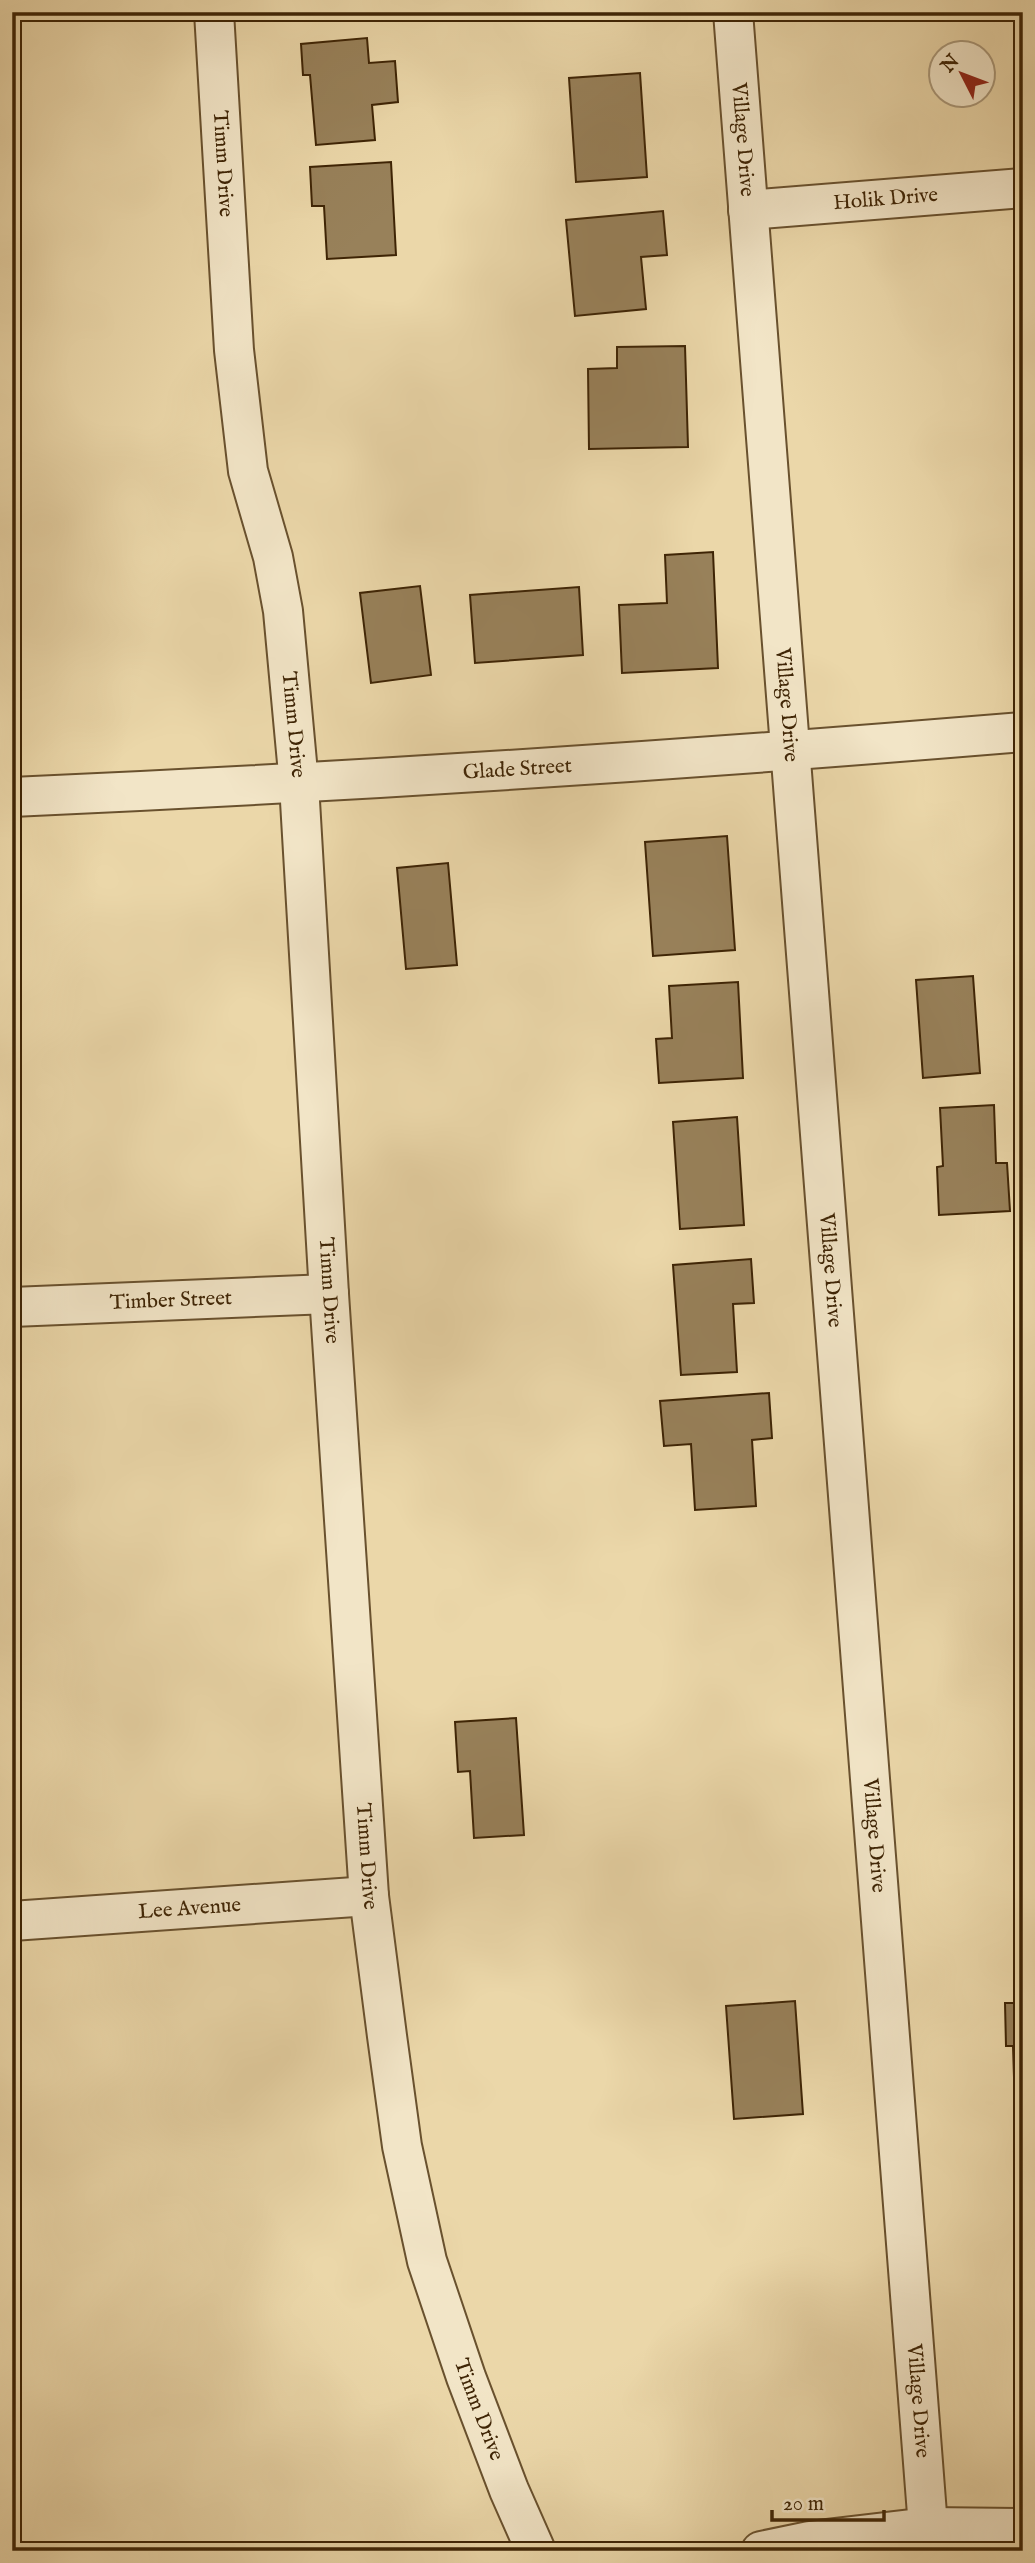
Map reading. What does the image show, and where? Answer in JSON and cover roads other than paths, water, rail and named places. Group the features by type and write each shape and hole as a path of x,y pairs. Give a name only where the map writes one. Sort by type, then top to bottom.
{"street":[{"name":"Timm Drive","path":"214,12 234,350 248,471 273,557 283,611 299,784 329,1294 369,1896 402,2147 427,2261 466,2377 509,2490 536,2551"},
{"name":"Village Drive","path":"733,12 928,2527"},
{"name":"Holik Drive","path":"748,210 1023,187"},
{"name":"Glade Street","path":"12,797 299,784 790,751 1023,732"},
{"name":"Timber Street","path":"12,1307 329,1294"},
{"name":"Lee Avenue","path":"12,1921 369,1896"},
{"path":"761,2551 809,2541 928,2527 1023,2528"}]}
